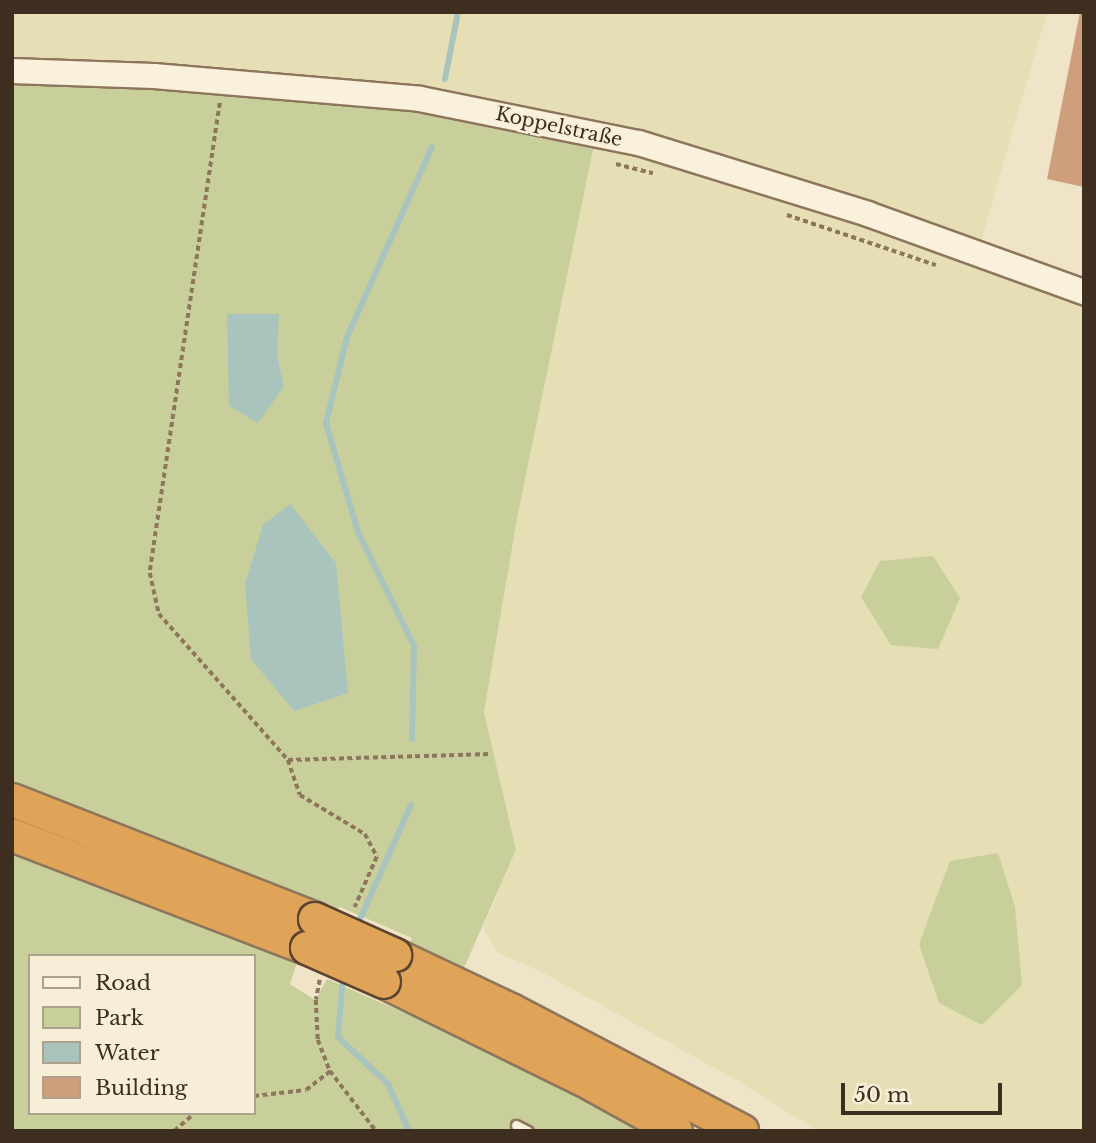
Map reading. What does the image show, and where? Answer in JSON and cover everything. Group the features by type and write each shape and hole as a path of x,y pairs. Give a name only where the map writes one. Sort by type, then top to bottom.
{"highway":[{"path":"12,800 389,968 511,1010 742,1131"},
{"path":"12,835 311,933"},
{"path":"389,968 676,1131"}],"street":[{"name":"Koppelstraße","path":"12,71 224,81 420,99 639,143 868,214 1084,292"}],"lane":[{"path":"516,1125 528,1131"}],"path":[{"path":"224,81 150,573 159,614 288,760 300,795 365,834 377,857 352,914"},
{"path":"606,161 659,175"},
{"path":"776,212 947,269"},
{"path":"288,760 491,754"},
{"path":"322,976 316,1000 318,1040 330,1071 376,1131"},
{"path":"256,1096 306,1090 330,1071"},
{"path":"174,1131 193,1115"}],"shaded area":[{"path":"12,12 1047,12 978,252 1084,292 1084,1131 818,1131 738,1081 538,970 498,953 483,928 516,850 484,712 518,513 12,71"}],"green space":[{"path":"12,71 224,81 596,135 518,513 484,712 516,850 463,970 409,944 412,938 340,907 315,919 12,800"},
{"path":"933,556 960,598 938,649 891,645 861,597 880,561"},
{"path":"12,835 86,862 297,962 290,984 315,1000 327,979 485,1048 644,1131 12,1131"},
{"path":"998,853 1015,907 1022,985 982,1025 939,1003 919,944 950,861"}],"water":[{"path":"227,314 279,314 277,356 284,386 258,423 229,406"},
{"path":"290,504 336,563 348,693 294,711 251,659 245,584 263,525"}],"building":[{"path":"1080,12 1084,12 1084,187 1047,179"}],"waterway":[{"path":"445,79 458,12"},
{"path":"412,739 414,646 358,532 326,423 347,337 432,147"},
{"path":"356,928 411,805"},
{"path":"343,975 338,1037 388,1084 409,1131"}]}
